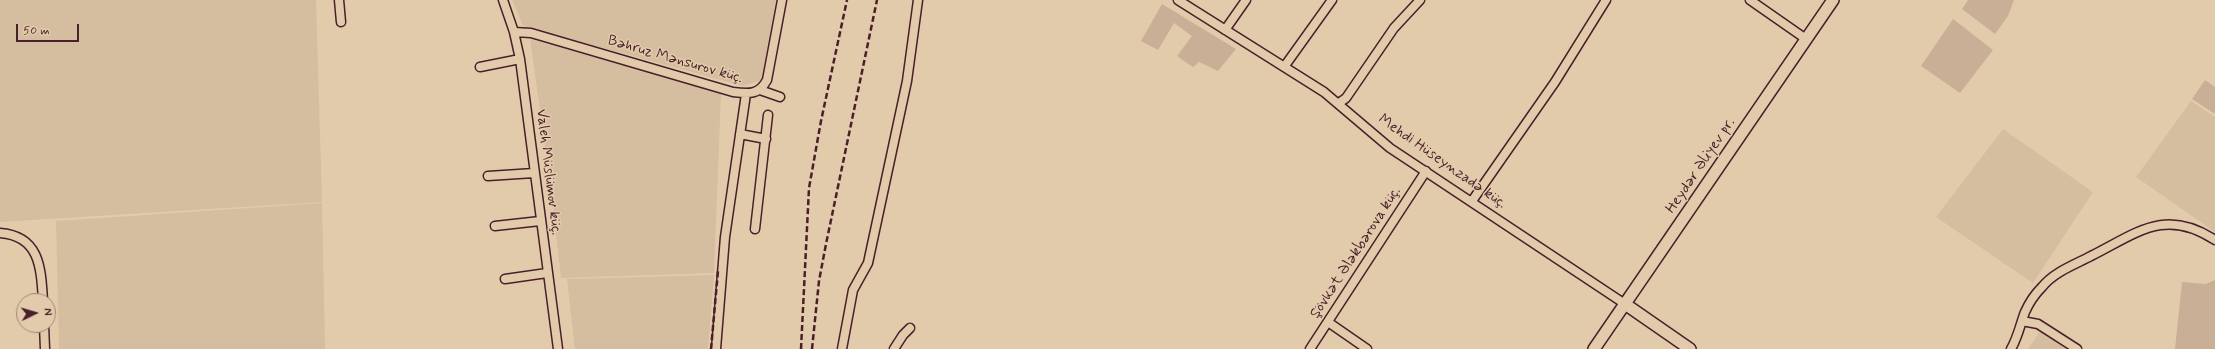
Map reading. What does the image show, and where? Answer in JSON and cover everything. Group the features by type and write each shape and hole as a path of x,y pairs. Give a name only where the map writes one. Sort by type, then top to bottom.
{"main road":[{"name":"Heydər Əliyev pr.","path":"1594,349 1833,0"},
{"name":"Mehdi Hüseynzadə küç.","path":"1625,304 1690,349"}],"street":[{"path":"339,0 341,22"},
{"name":"Valeh Müslümov küç.","path":"503,0 514,32 520,59 540,221 558,349"},
{"name":"Bəhruz Mənsurov küç.","path":"514,32 531,33 733,92 746,94 760,90 767,80 782,0"},
{"path":"842,349 853,290 868,263 907,81 918,0"},
{"name":"Mehdi Hüseynzadə küç.","path":"1178,0 1339,103 1390,148 1625,304"},
{"path":"1225,30 1246,0"},
{"path":"1284,67 1332,0"},
{"path":"1339,103 1349,93 1394,28 1420,0"},
{"path":"1472,202 1555,82 1606,0"},
{"path":"1750,0 1806,39"},
{"path":"480,67 520,59"},
{"path":"760,90 780,97"},
{"path":"716,349 725,237 746,94"},
{"path":"755,229 768,115"},
{"path":"740,134 766,139"},
{"name":"Şövkət Ələkbərova küç.","path":"1310,349 1426,171"},
{"path":"488,176 534,173"},
{"path":"495,226 540,221"},
{"path":"2011,349 2033,298 2050,278 2135,233 2159,225 2183,225 2201,231 2215,240"},
{"path":"0,233 18,235 27,242 33,250 42,274 43,293"},
{"path":"505,279 547,273"},
{"path":"2022,321 2038,324 2077,349"},
{"path":"1328,322 1367,349"},
{"path":"894,349 903,335 910,328"},
{"path":"44,333 45,349"}],"shaded area":[{"path":"0,0 316,0 322,202 0,222"},
{"path":"512,0 776,0 761,80 743,86 523,26"},
{"path":"1968,0 2014,0 2008,16 1995,34 1962,9"},
{"path":"1162,4 1236,49 1218,71 1199,62 1193,67 1177,56 1192,36 1174,23 1158,50 1141,41"},
{"path":"1953,19 1993,50 1960,93 1921,66"},
{"path":"530,39 721,93 714,273 561,278 550,181"},
{"path":"2205,80 2215,87 2215,114 2192,99"},
{"path":"2191,101 2215,117 2215,232 2136,177"},
{"path":"2003,129 2093,192 2033,283 1936,217"},
{"path":"322,203 325,349 59,349 56,221"},
{"path":"714,275 708,349 575,349 567,279"},
{"path":"2215,280 2215,349 2175,349 2182,282 2206,284"},
{"path":"2040,331 2069,349 2028,349"}],"railway":[{"path":"801,349 809,188 821,121 847,0"},
{"path":"812,349 819,281 877,0"},
{"path":"711,349 718,271"}]}
